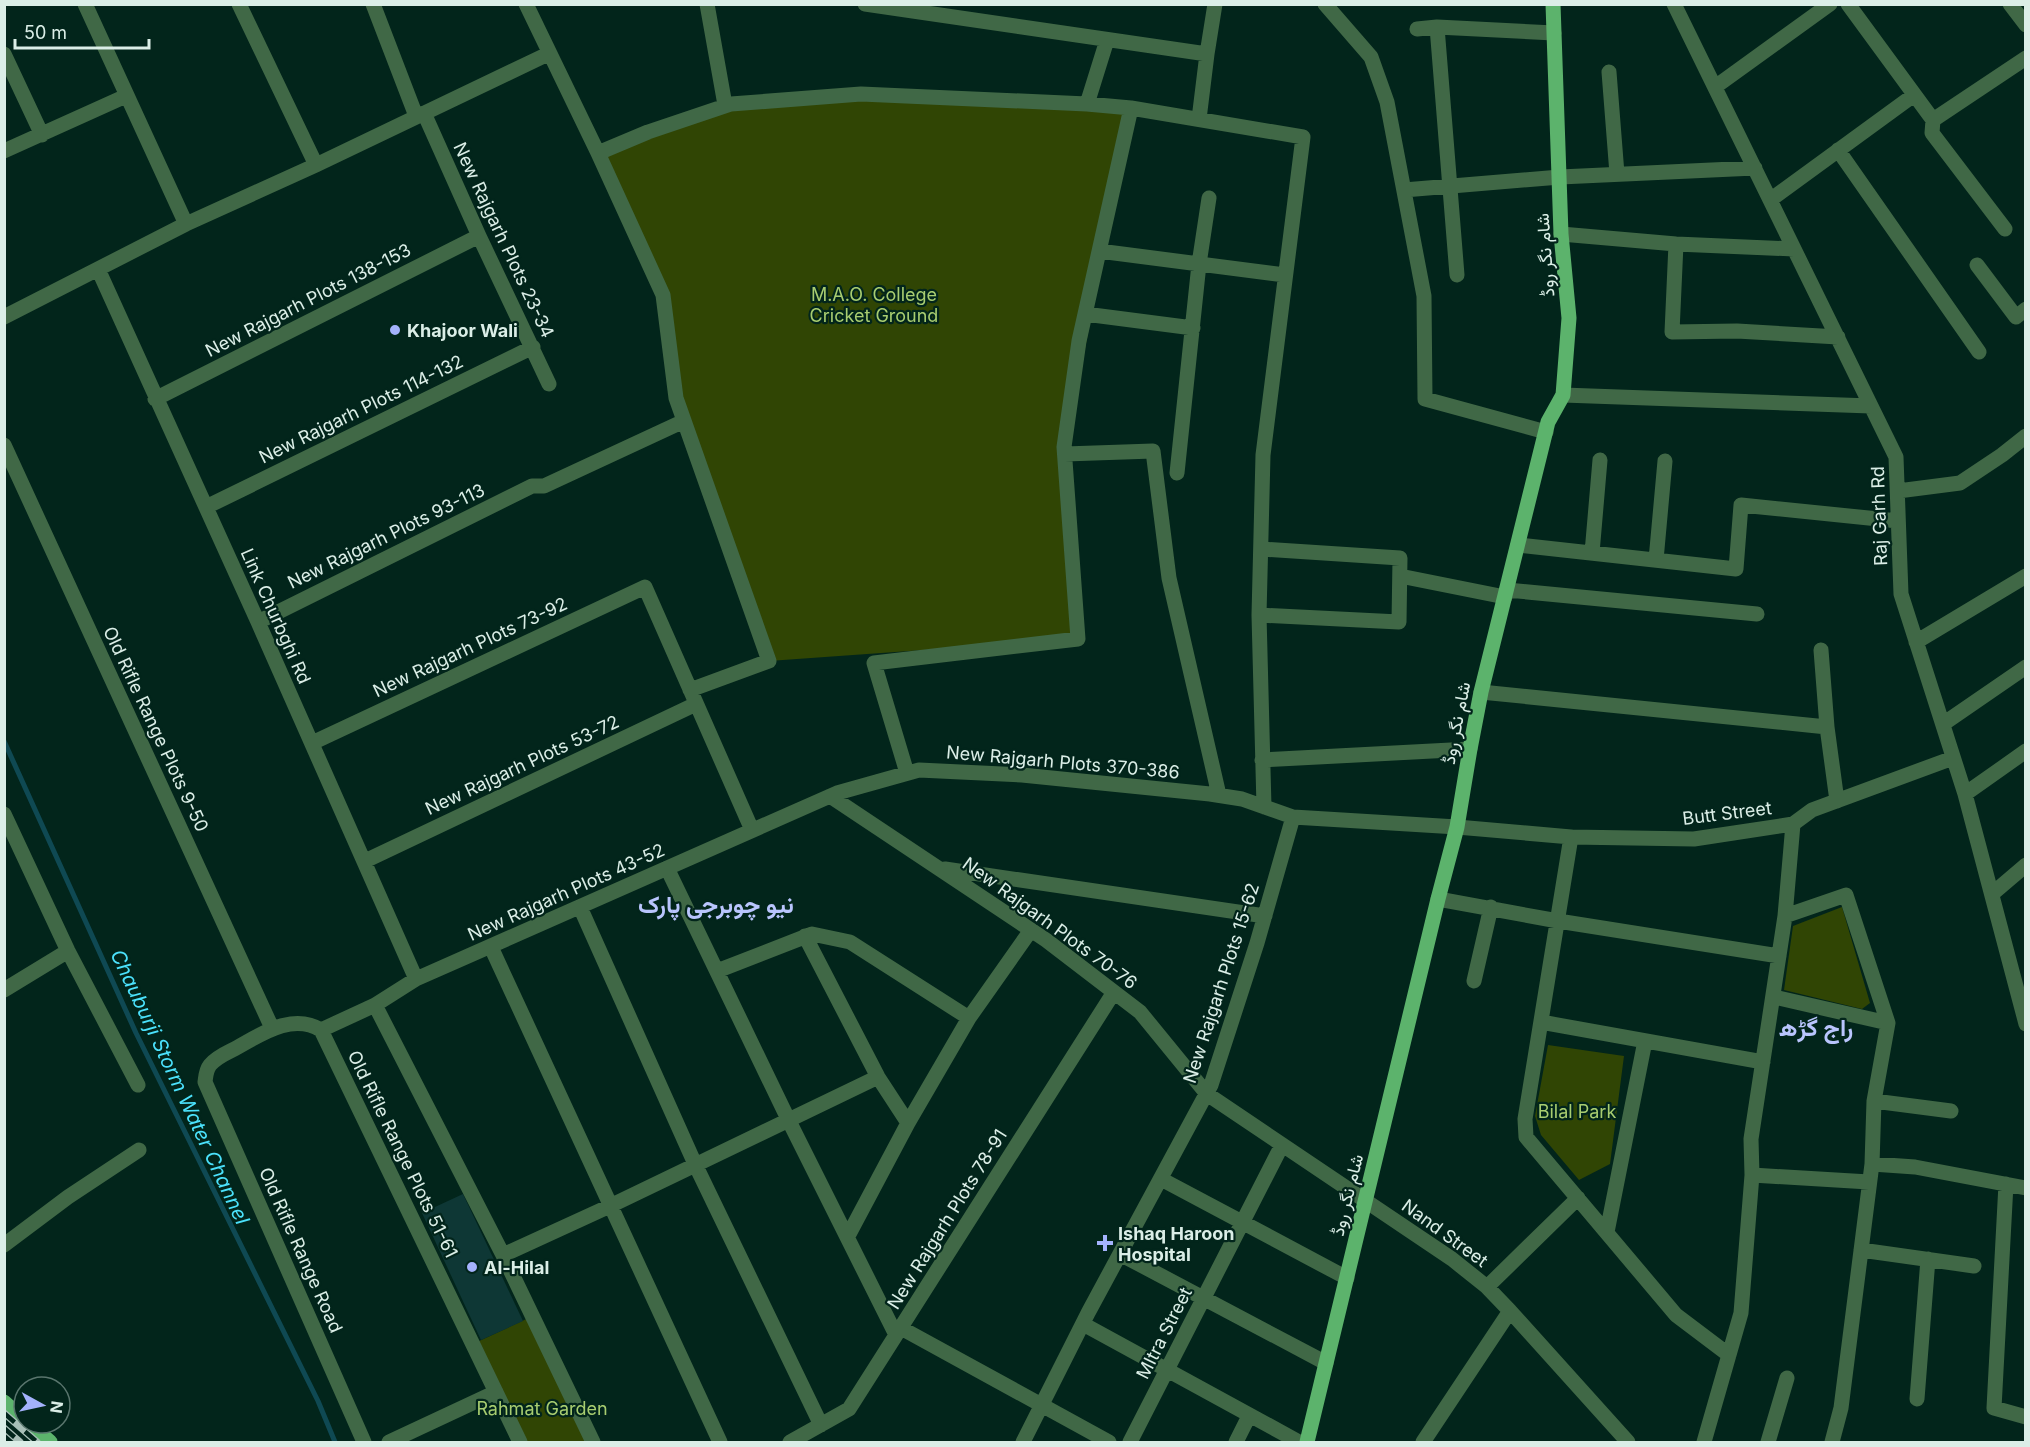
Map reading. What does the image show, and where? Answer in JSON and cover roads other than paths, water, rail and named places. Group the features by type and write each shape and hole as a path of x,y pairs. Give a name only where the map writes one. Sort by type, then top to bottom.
{"main road":[{"name":"شام نگر روڈ","path":"1307,1443 1457,827 1481,692 1548,422 1563,395 1569,318 1561,234 1553,4"}],"street":[{"path":"85,4 186,224"},
{"path":"239,4 316,165"},
{"name":"New Rajgarh Plots 23-34","path":"373,4 420,114 549,384"},
{"path":"526,4 663,295 676,398 684,421"},
{"path":"707,4 725,105"},
{"path":"865,4 1207,54"},
{"path":"1199,119 1215,4"},
{"path":"1325,4 1371,57 1387,102 1424,296 1425,399 1546,432"},
{"name":"Raj Garh Rd","path":"1674,4 1896,457 1901,594 1965,794 1992,894 2021,983 2025,1024"},
{"path":"1715,87 1830,4"},
{"path":"1848,4 1933,120 1932,134 2006,229"},
{"path":"2010,4 2025,24"},
{"path":"1417,29 1437,27 1554,33"},
{"path":"1437,27 1457,275"},
{"path":"1087,104 1107,40"},
{"path":"4,54 42,135"},
{"path":"4,317 186,224 316,165 548,54"},
{"path":"1933,120 2025,58"},
{"path":"1609,72 1617,174"},
{"path":"598,153 648,132 725,105 861,94 1131,108 1303,137 1263,455 1259,615 1264,807"},
{"path":"1770,200 1914,95"},
{"path":"4,151 126,96"},
{"path":"907,773 874,663 1078,639 1065,454 1079,341 1131,108"},
{"path":"1838,150 1979,352"},
{"path":"1404,190 1560,177 1755,168"},
{"path":"1177,473 1199,264 1209,198"},
{"path":"1561,234 1676,244 1794,249"},
{"name":"New Rajgarh Plots 138-153","path":"155,399 478,236"},
{"path":"1676,244 1672,332 1737,331 1838,337"},
{"path":"1099,251 1285,275"},
{"path":"1977,266 2016,317 2025,309"},
{"name":"Link Churbghi Rd","path":"98,270 258,622 416,979"},
{"path":"1085,314 1193,328"},
{"name":"New Rajgarh Plots 114-132","path":"206,507 533,347"},
{"path":"1563,395 1871,406"},
{"name":"New Rajgarh Plots 93-113","path":"258,622 532,486 544,486 684,421"},
{"name":"New Rajgarh Plots 53-72","path":"365,861 769,661 684,421"},
{"path":"1898,491 1960,483 2002,455 2025,436"},
{"name":"Old Rifle Range Plots 9-50","path":"4,445 272,1028"},
{"path":"1065,454 1153,451 1169,578 1219,795"},
{"path":"1592,553 1600,460"},
{"path":"1656,560 1665,461"},
{"path":"1518,545 1736,569 1741,505 1898,521"},
{"path":"1259,615 1399,622 1401,558 1261,549"},
{"path":"1400,576 1506,593 1757,614"},
{"path":"1916,642 2025,576"},
{"name":"New Rajgarh Plots 73-92","path":"312,743 645,587 693,697"},
{"path":"1821,650 1827,727 1837,801"},
{"path":"1943,724 2025,667"},
{"path":"1481,692 1827,727"},
{"path":"693,697 752,830"},
{"path":"1263,760 1470,748"},
{"path":"1965,794 2025,751"},
{"name":"Butt Street","path":"1293,817 1571,837 1694,839 1793,824 1812,810 1953,758"},
{"name":"New Rajgarh Plots 370-386","path":"830,796 919,770 1022,775 1219,795 1242,799 1293,817"},
{"name":"New Rajgarh Plots 43-52","path":"321,1030 375,1005 416,979 830,796"},
{"name":"New Rajgarh Plots 70-76","path":"830,796 1031,930 1140,1012 1207,1094"},
{"path":"4,814 68,951 138,1085"},
{"name":"New Rajgarh Plots 15-62","path":"1023,1443 1083,1324 1211,1086 1265,916 1293,817"},
{"path":"1704,1443 1741,1313 1752,1175 1751,1139 1785,916 1793,824"},
{"path":"1571,837 1525,1119 1526,1137 1676,1315 1729,1355"},
{"path":"1992,894 2025,865"},
{"path":"667,868 789,1120 898,1331 1109,1443"},
{"path":"939,868 1265,916"},
{"path":"1785,916 1846,895 1888,1023 1874,1101 1872,1164 1841,1408 1832,1443"},
{"path":"1438,899 1558,921 1779,956"},
{"path":"580,907 695,1164 820,1425"},
{"path":"1474,981 1491,907"},
{"path":"848,1236 908,1122 969,1018 1031,930"},
{"path":"717,971 812,933 850,942 969,1018"},
{"path":"805,936 878,1077 908,1122"},
{"path":"491,947 720,1443"},
{"path":"4,990 68,951"},
{"name":"New Rajgarh Plots 78-91","path":"790,1443 849,1409 1114,992"},
{"path":"1774,997 1888,1023"},
{"path":"375,1005 503,1255 593,1443"},
{"path":"1541,1022 1763,1062"},
{"path":"272,1028 304,1024 321,1030"},
{"name":"Old Rifle Range Road","path":"272,1028 216,1059 206,1072 206,1082 364,1443"},
{"name":"Old Rifle Range Plots 51-61","path":"321,1030 520,1443"},
{"path":"1607,1232 1645,1041"},
{"path":"503,1255 878,1077"},
{"name":"Nand Street","path":"1207,1094 1452,1258 1510,1311 1625,1442"},
{"path":"1874,1101 1951,1111"},
{"name":"MItra Street","path":"1130,1443 1282,1145"},
{"path":"4,1245 68,1197 139,1150"},
{"path":"1872,1164 1915,1167 2025,1188"},
{"path":"1752,1175 1869,1182"},
{"path":"1161,1179 1347,1278"},
{"path":"2006,1184 1994,1408 2025,1417"},
{"path":"1486,1287 1578,1198"},
{"path":"1860,1250 1974,1266"},
{"path":"1120,1254 1326,1363"},
{"path":"1917,1399 1929,1259"},
{"path":"1423,1443 1510,1311"},
{"path":"1083,1324 1299,1443"},
{"path":"1768,1443 1787,1378"},
{"path":"389,1443 496,1392"},
{"path":"1236,1443 1249,1416"}],"waterway":[{"name":"Chauburji Storm Water Channel","path":"4,741 136,1033 318,1401 335,1442"}],"railway":[{"path":"4,1413 37,1442"},
{"path":"4,1428 20,1442"}],"place":[{"name":"Khajoor Wali","path":"395,330"},
{"name":"Ishaq Haroon Hospital","path":"1105,1243"},
{"name":"Al-Hilal","path":"472,1267"}],"district":[{"name":"نیو چوبرجی پارک","path":"716,904"},
{"name":"راج گڑھ","path":"1816,1027"}],"park label":[{"name":"M.A.O. College Cricket Ground","path":"874,304"},
{"name":"Bilal Park","path":"1577,1111"},
{"name":"Rahmat Garden","path":"542,1408"}]}
